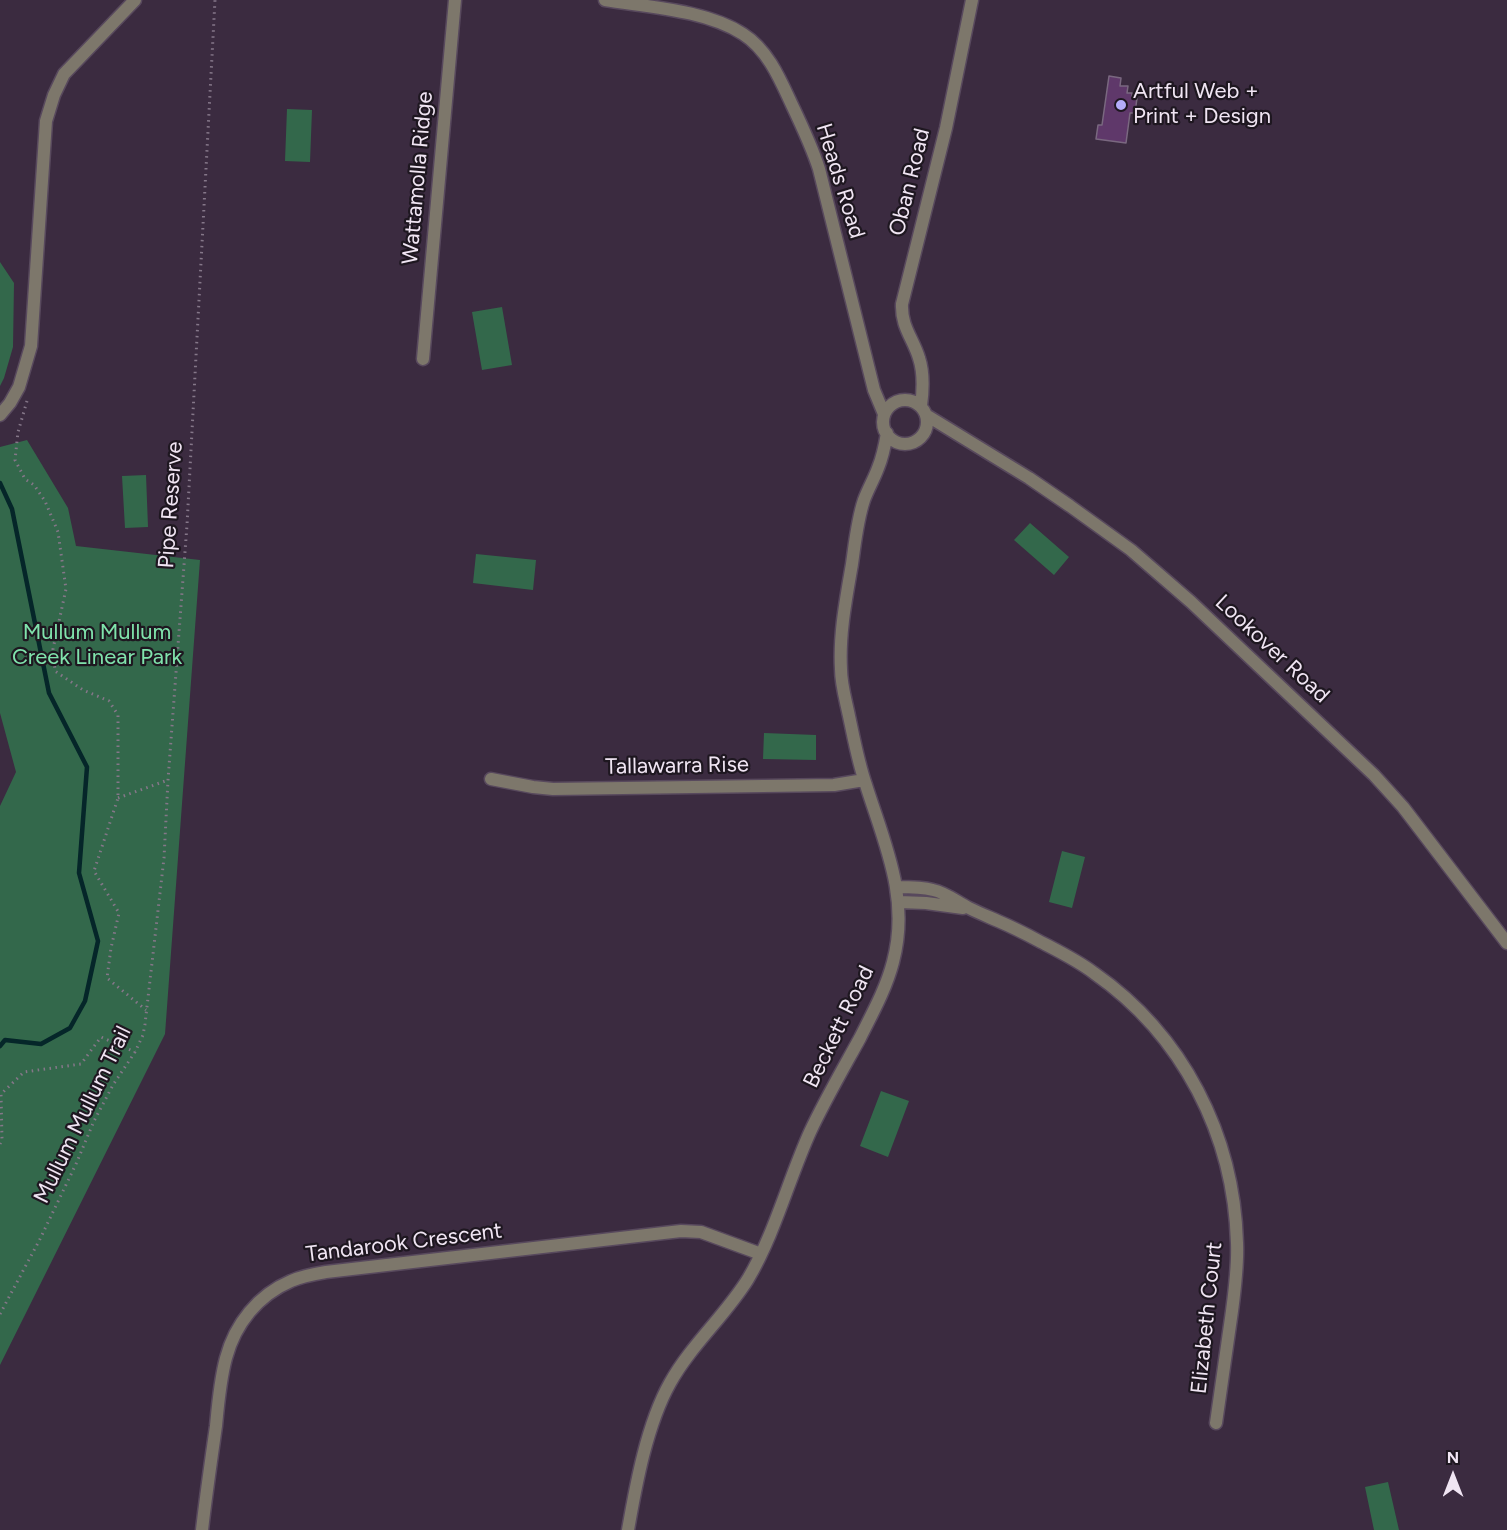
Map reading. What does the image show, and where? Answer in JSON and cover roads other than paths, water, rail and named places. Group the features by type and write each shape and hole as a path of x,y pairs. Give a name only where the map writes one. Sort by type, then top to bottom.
{"street":[{"path":"1,415 19,387 31,346 46,121 54,95 64,74 135,0"},
{"name":"Wattamolla Ridge","path":"423,359 455,0"},
{"name":"Heads Road","path":"605,0 700,16 743,34 768,58 809,140 819,169 874,390 884,414"},
{"name":"Oban Road","path":"924,411 920,360 901,316 902,304 946,128 972,0"},
{"path":"874,390 888,397 904,400 915,402 924,411 927,427 914,442 901,443 890,438 883,424 884,414 888,408 904,400 916,387 922,371"},
{"name":"Lookover Road","path":"924,411 1070,506 1131,550 1191,602 1374,775 1403,807 1507,943"},
{"name":"Beckett Road","path":"628,1530 646,1448 670,1383 732,1302 761,1254 811,1131 870,1020 890,976 898,941 897,887 856,752 842,683 840,644 858,525 864,501 878,471 887,433"},
{"name":"Lookover Road","path":"924,433 962,437"},
{"name":"Beckett Road","path":"878,471 901,443"},
{"name":"Tallawarra Rise","path":"491,779 532,788 553,789 834,784 864,780"},
{"name":"Elizabeth Court","path":"897,887 934,890 945,894 970,909 1072,958 1114,988 1136,1008 1179,1058 1197,1089 1220,1140 1235,1210 1238,1244 1234,1290 1216,1423"},
{"name":"Elizabeth Court","path":"899,902 970,909"},
{"name":"Tandarook Crescent","path":"202,1530 223,1372 230,1345 236,1330 255,1305 291,1281 326,1272 681,1231 701,1232 761,1254"}],"waterway":[{"path":"0,483 12,509 49,693 87,767 79,873 98,941 85,1001 70,1028 41,1044 5,1040 0,1046"}],"place":[{"name":"Artful Web + Print + Design","path":"1121,105"}],"park label":[{"name":"Mullum Mullum Creek Linear Park","path":"97,646"}]}
